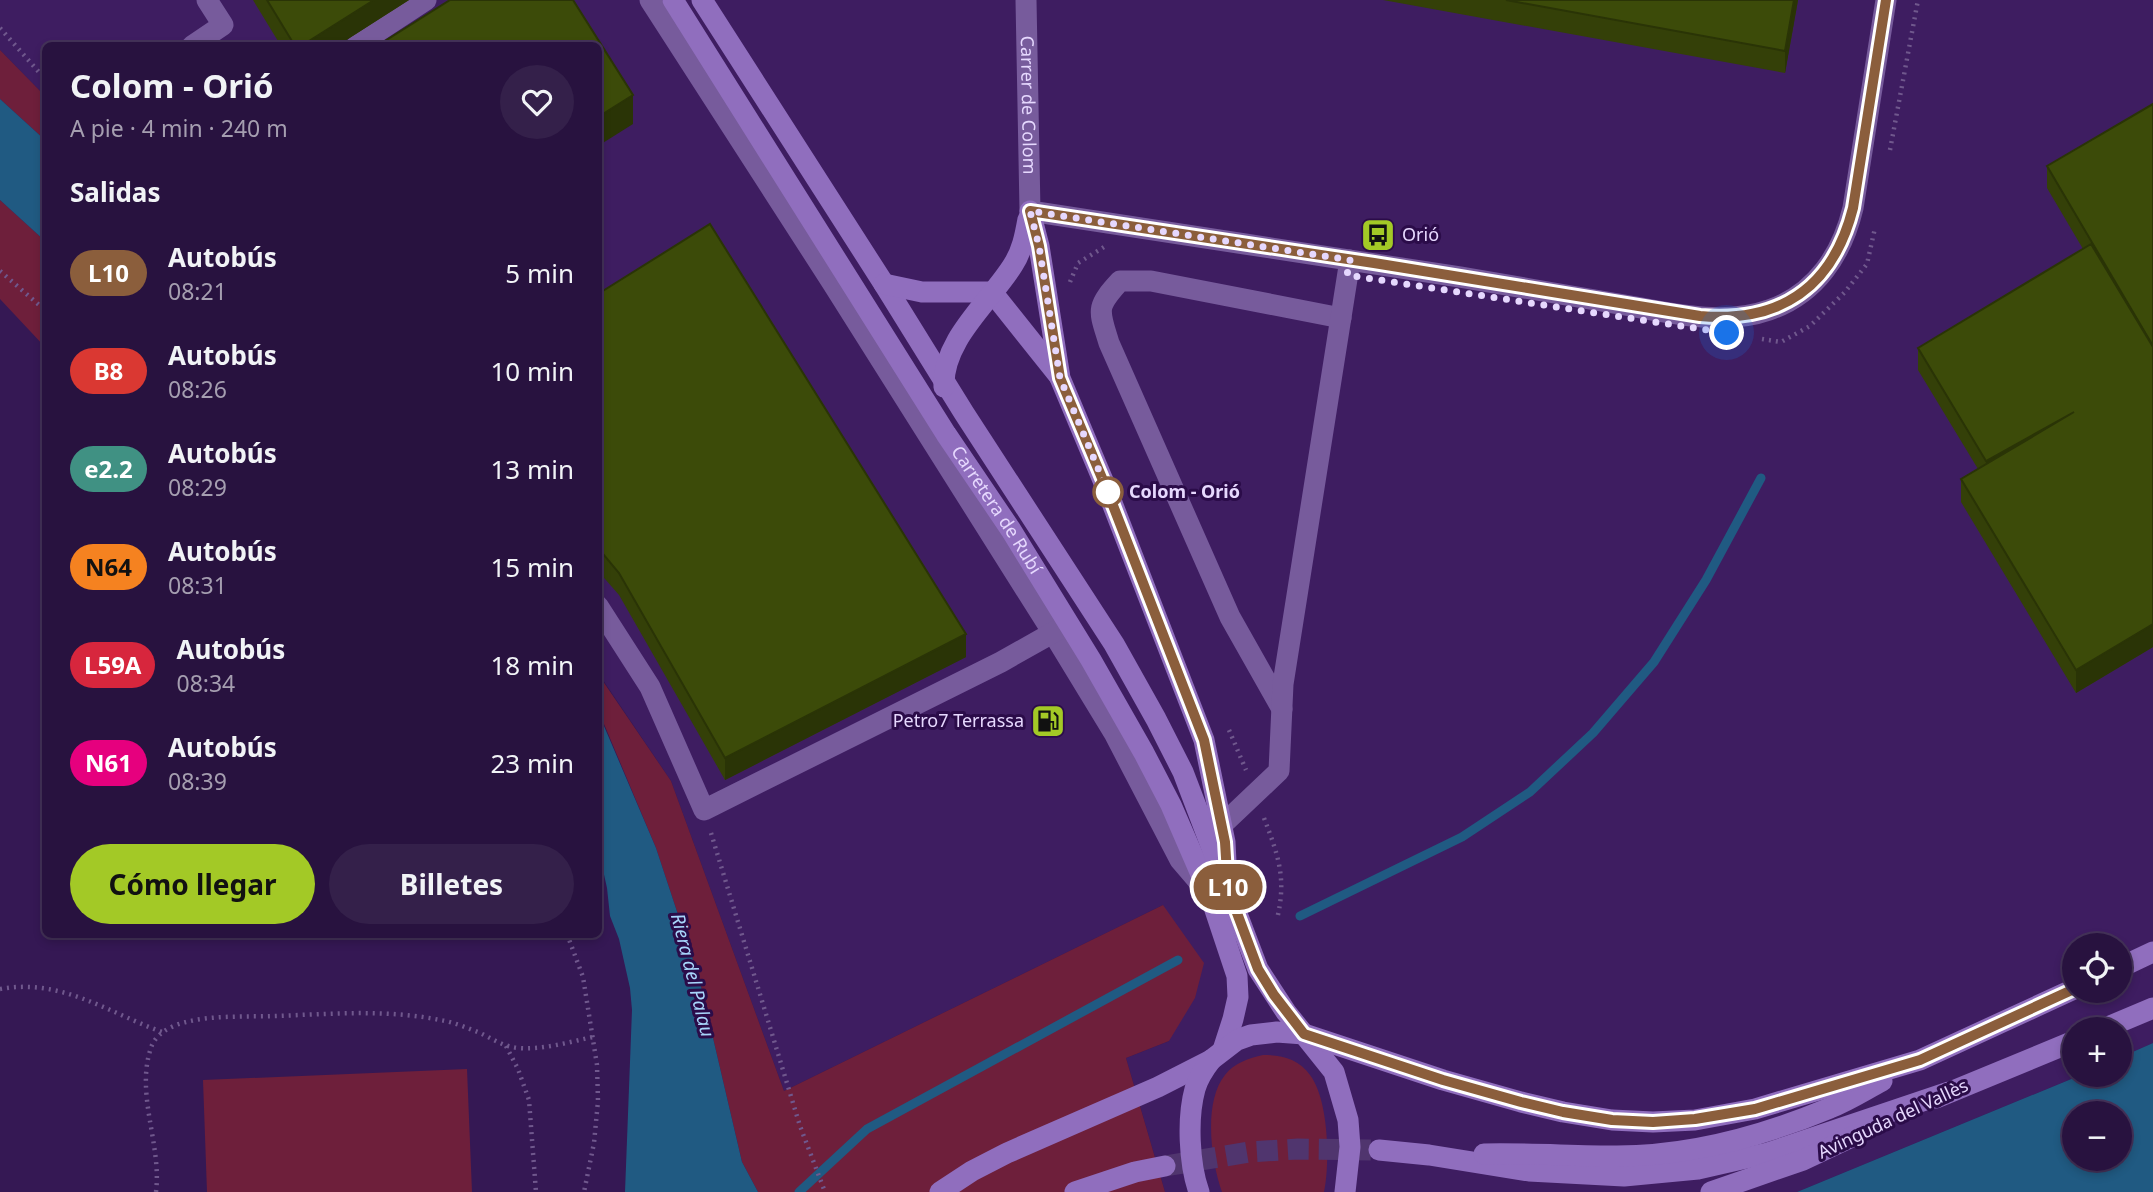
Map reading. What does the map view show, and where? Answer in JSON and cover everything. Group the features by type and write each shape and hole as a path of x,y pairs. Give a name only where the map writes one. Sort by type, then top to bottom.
{"main road":[{"name":"Carretera de Rubí","path":"673,0 946,434 1011,530 1060,629 1144,752 1274,995 1334,1072 1348,1121 1350,1147 1345,1192"},
{"name":"Carretera de Rubí","path":"702,0 1114,644 1183,772 1219,892 1237,976 1238,997 1233,1019 1217,1055 1201,1074 1192,1102 1190,1130 1199,1192"},
{"path":"1011,530 1004,505 948,407 943,380 950,355 967,326 1013,266 1023,246 1030,211"},
{"path":"1030,211 1039,246 1060,378 1107,490 1204,740 1222,826 1219,892"},
{"path":"884,284 922,292 992,292"},
{"path":"992,292 1060,378"},
{"path":"2132,962 2153,952"},
{"path":"1429,1155 1535,1153 1619,1156 1691,1149 1751,1137 1833,1108 1920,1060 2062,995"},
{"path":"2132,1017 2153,1008"},
{"path":"940,1192 1007,1153 1158,1087 1217,1055 1237,1040 1251,1035 1277,1032 1521,1102 1600,1118 1653,1122 1695,1119 1755,1109 1920,1060"},
{"name":"Avinguda del Vallès","path":"1711,1192 1803,1160 1949,1092 2062,1046"},
{"path":"1379,1150 1529,1171 1624,1176 1699,1169 1768,1153 1949,1092"},
{"path":"1075,1192 1135,1172 1165,1166"}],"street":[{"path":"198,42 223,25 207,0"},
{"path":"362,42 426,0"},
{"path":"602,612 649,687 704,810 1001,662 1060,629 650,0"},
{"name":"Carrer de Colom","path":"1026,0 1030,211"},
{"path":"1030,211 1654,309 1727,318 1768,311 1788,302 1826,271 1848,229 1886,0"},
{"path":"1222,826 1279,771 1283,684 1350,260"},
{"path":"1282,709 1230,617 1109,343 1100,312 1105,297 1120,281 1151,281 1341,318"}],"path":[{"path":"1888,159 1918,0"},
{"path":"0,28 42,75"},
{"path":"1754,337 1781,341 1810,326 1845,292 1867,264 1875,226"},
{"path":"1066,290 1078,263 1110,243"},
{"path":"0,271 42,308"},
{"path":"1229,730 1281,864 1281,903 1277,919"},
{"path":"704,810 805,1139 825,1192"},
{"path":"568,938 583,977 597,1065 598,1101 594,1143 584,1192"},
{"path":"0,989 37,987 60,990 86,998 162,1032"},
{"path":"156,1192 157,1163 146,1076 147,1061 153,1042 162,1032 186,1022 230,1017 404,1014 444,1020 505,1046 521,1048 550,1046 593,1037"},
{"path":"505,1046 519,1069 529,1100 536,1192"}],"shaded area":[{"path":"0,0 2153,0 2153,1043 2132,1052 2132,1017 2062,1017 2062,1083 1797,1192 1165,1192 1126,1058 1169,1041 1163,905 784,1091 671,781 602,678 602,42 42,42 42,93 0,50"},
{"path":"0,50 42,93 42,137 0,99"},
{"path":"0,200 42,238 42,344 0,299"},
{"path":"602,680 671,781 784,1091 1163,905 1204,963 1195,998 1169,1041 1126,1058 1165,1192 758,1192 742,1162 699,978 656,848 602,719"},
{"path":"1263,1055 1283,1057 1295,1062 1306,1070 1316,1086 1326,1132 1324,1192 1222,1192 1212,1148 1211,1116 1214,1100 1218,1087 1233,1067"},
{"path":"467,1069 472,1192 207,1192 203,1080"}],"water":[{"path":"0,99 42,137 42,238 0,200"},
{"name":"Riera del Palau","path":"602,721 656,848 699,978 742,1162 758,1192 625,1192 632,1010 619,939 610,916 602,866"},
{"path":"2153,1043 2153,1192 1797,1192 2062,1083 2062,1087 2132,1087 2132,1052"}],"building":[{"path":"267,0 374,0 307,42 293,42"},
{"path":"450,0 573,0 600,42 383,42"},
{"path":"1506,0 1794,0 1785,51"},
{"path":"602,46 633,95 602,114"},
{"path":"2153,104 2153,346 2047,166"},
{"path":"710,224 966,634 725,758 619,573 602,553 602,292"},
{"path":"2091,244 2153,347 2153,624 2076,670 1961,479 2074,412 1986,461 1918,348"}],"waterway":[{"path":"1300,916 1462,837 1530,792 1593,733 1654,662 1706,580 1761,478"},
{"path":"799,1192 867,1129 1178,960"}],"tunnel":[{"path":"1165,1166 1249,1152 1298,1149 1379,1150"}],"bus line":[{"name":"L10","path":"1886,0 1848,229 1826,271 1788,302 1768,311 1727,318 1700,316 1030,211 1039,246 1060,378 1107,490 1204,740 1225,842 1228,889 1258,969 1304,1034 1366,1056 1521,1102 1612,1120 1653,1122 1695,1119 1755,1109 1920,1060 2062,995"}],"place":[{"name":"Orió","path":"1378,235"},
{"name":"Colom - Orió","path":"1108,492"},
{"name":"Petro7 Terrassa","path":"1048,721"}],"route":[{"path":"1108,492 1060,378 1039,246 1030,211 1350,260 1347,275 1727,333"}]}
